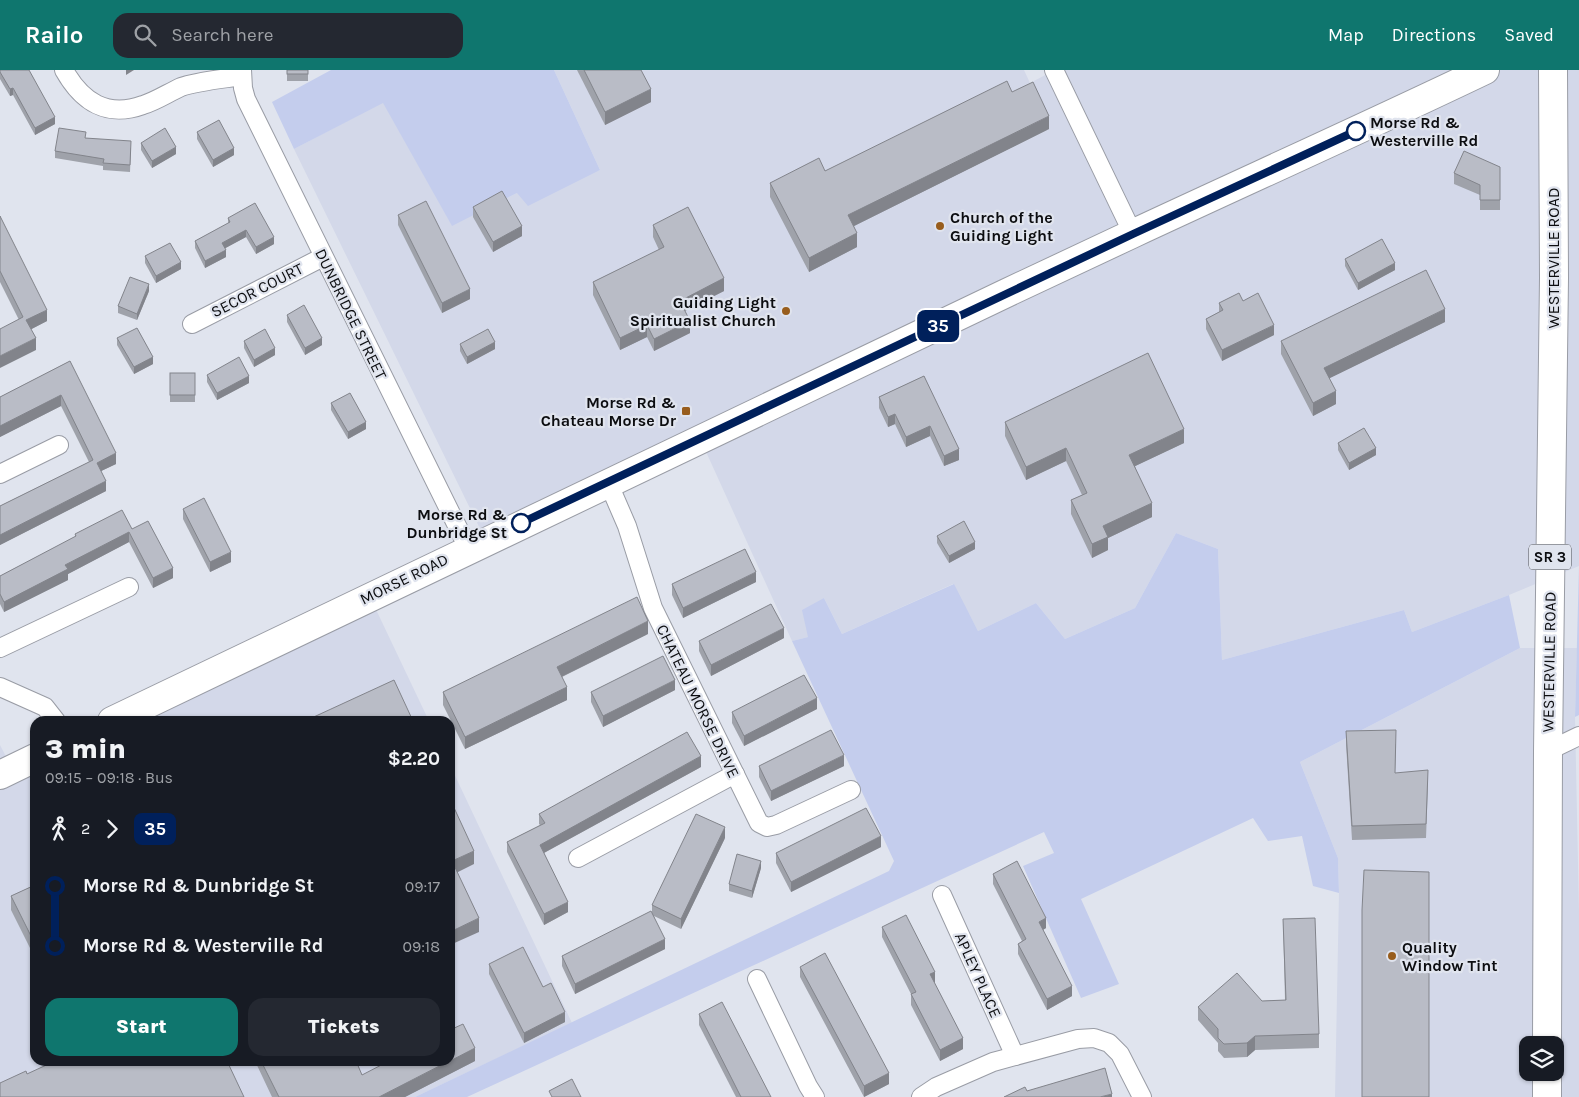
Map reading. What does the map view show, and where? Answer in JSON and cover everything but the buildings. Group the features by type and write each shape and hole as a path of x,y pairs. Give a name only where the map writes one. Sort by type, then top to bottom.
{"main road":[{"name":"MORSE ROAD","path":"122,716 468,548 1485,70"},
{"name":"WESTERVILLE ROAD","path":"1548,1036 1548,751 1554,278 1553,70"},
{"path":"0,775 30,760"},
{"path":"1547,1081 1548,1097"}],"street":[{"path":"64,70 71,82 90,102 116,110 142,106 183,87 242,73"},
{"path":"1054,70 1133,234"},
{"name":"DUNBRIDGE STREET","path":"242,73 246,99 468,548"},
{"name":"SECOR COURT","path":"192,324 323,257"},
{"path":"0,474 59,445"},
{"name":"CHATEAU MORSE DRIVE","path":"608,482 627,526 653,608 759,823 767,827 776,825 851,790"},
{"path":"0,648 129,587"},
{"path":"0,687 45,707 52,716"},
{"path":"1548,751 1579,736"},
{"path":"578,858 735,774"},
{"name":"APLEY PLACE","path":"942,895 1015,1056"},
{"path":"757,978 808,1086 816,1097"},
{"path":"921,1097 944,1083 993,1062 1078,1039 1094,1038 1109,1043 1120,1054 1142,1097"}],"shaded area":[{"path":"331,70 554,70 600,170 528,206 517,193 452,226 383,103 294,149 272,102"},
{"path":"554,70 1024,70 1030,83 1055,70 1579,70 1579,566 1412,632 1404,610 1222,660 1218,549 1176,533 1135,608 1065,639 1036,603 978,631 953,584 842,634 824,598 808,637 792,641 702,443 488,545 294,149 383,102 452,225 517,193 600,170"},
{"path":"1176,533 1218,549 1222,660 1404,610 1412,632 1509,595 1520,648 1300,762 1338,858 1339,893 1313,886 1302,836 1268,841 1253,818 1081,899 1119,984 1081,998 1023,866 1054,853 1044,832 467,1097 415,1097 889,871 894,861 792,641 808,637 802,610 824,598 842,634 954,584 978,631 1036,603 1065,639 1135,608"},
{"path":"1579,566 1579,715 1575,717"},
{"path":"371,599 427,716 125,716"},
{"path":"1520,648 1577,648 1575,717 1579,911 1579,1097 1335,1097 1338,858 1300,762"},
{"path":"0,745 13,770 30,762 30,1066 455,1066 455,776 572,1023 415,1097 0,1097"}],"bus line":[{"name":"35","path":"521,523 1133,234 1356,131"}],"place":[{"name":"Morse Rd & Westerville Rd","path":"1356,131"},
{"name":"Church of the Guiding Light","path":"940,226"},
{"name":"Guiding Light Spiritualist Church","path":"786,311"},
{"name":"Morse Rd & Chateau Morse Dr","path":"686,411"},
{"name":"Morse Rd & Dunbridge St","path":"521,523"},
{"name":"Quality Window Tint","path":"1392,956"}]}
